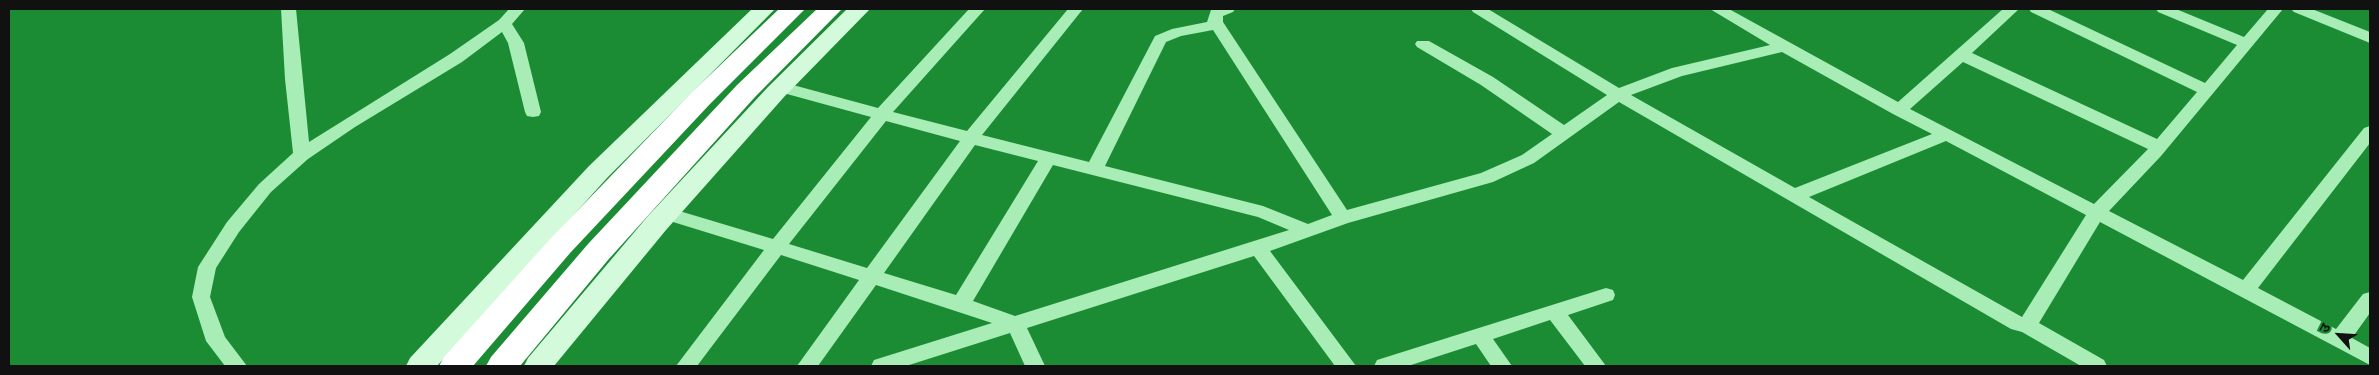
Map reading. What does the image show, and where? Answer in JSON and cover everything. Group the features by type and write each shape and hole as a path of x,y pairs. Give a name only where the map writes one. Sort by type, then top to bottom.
{"highway":[{"path":"455,366 561,245 701,98 793,9"},
{"path":"502,366 605,244 746,91 830,9"}],"main road":[{"path":"420,366 598,172 764,9"},
{"path":"538,366 666,213 782,87 859,9"}],"street":[{"path":"288,9 293,79 302,154"},
{"path":"236,366 216,341 201,297 207,267 234,227 265,188 302,154 349,122 456,58 504,23 517,9"},
{"path":"686,366 882,114 977,9"},
{"path":"807,366 971,138 1076,9"},
{"path":"1228,9 1216,14 1217,25 1343,218"},
{"path":"1478,9 1618,95 2018,324 2027,326 2097,366"},
{"path":"1718,9 1899,110 2246,290 2370,357"},
{"path":"1899,110 1962,56 2012,9"},
{"path":"2036,9 2207,90"},
{"path":"2163,9 2246,43"},
{"path":"2027,326 2097,212 2159,147 2276,9"},
{"path":"2299,9 2370,38"},
{"path":"504,23 516,43 533,112"},
{"path":"1094,170 1160,39 1177,32 1217,25"},
{"path":"1423,44 1486,81 1563,133"},
{"path":"881,366 1258,248 1343,218 1502,172 1533,155 1618,95 1648,81 1785,46"},
{"path":"1962,56 2159,147"},
{"path":"782,87 1094,170 1263,212 1308,231"},
{"path":"2246,290 2370,133"},
{"path":"1794,196 1946,135"},
{"path":"961,304 1049,158"},
{"path":"666,213 961,304 1015,324 1035,366"},
{"path":"1258,248 1346,366"},
{"path":"1384,366 1606,295"},
{"path":"2338,340 2370,299"},
{"path":"1554,311 1596,366"},
{"path":"1480,335 1502,366"}]}
